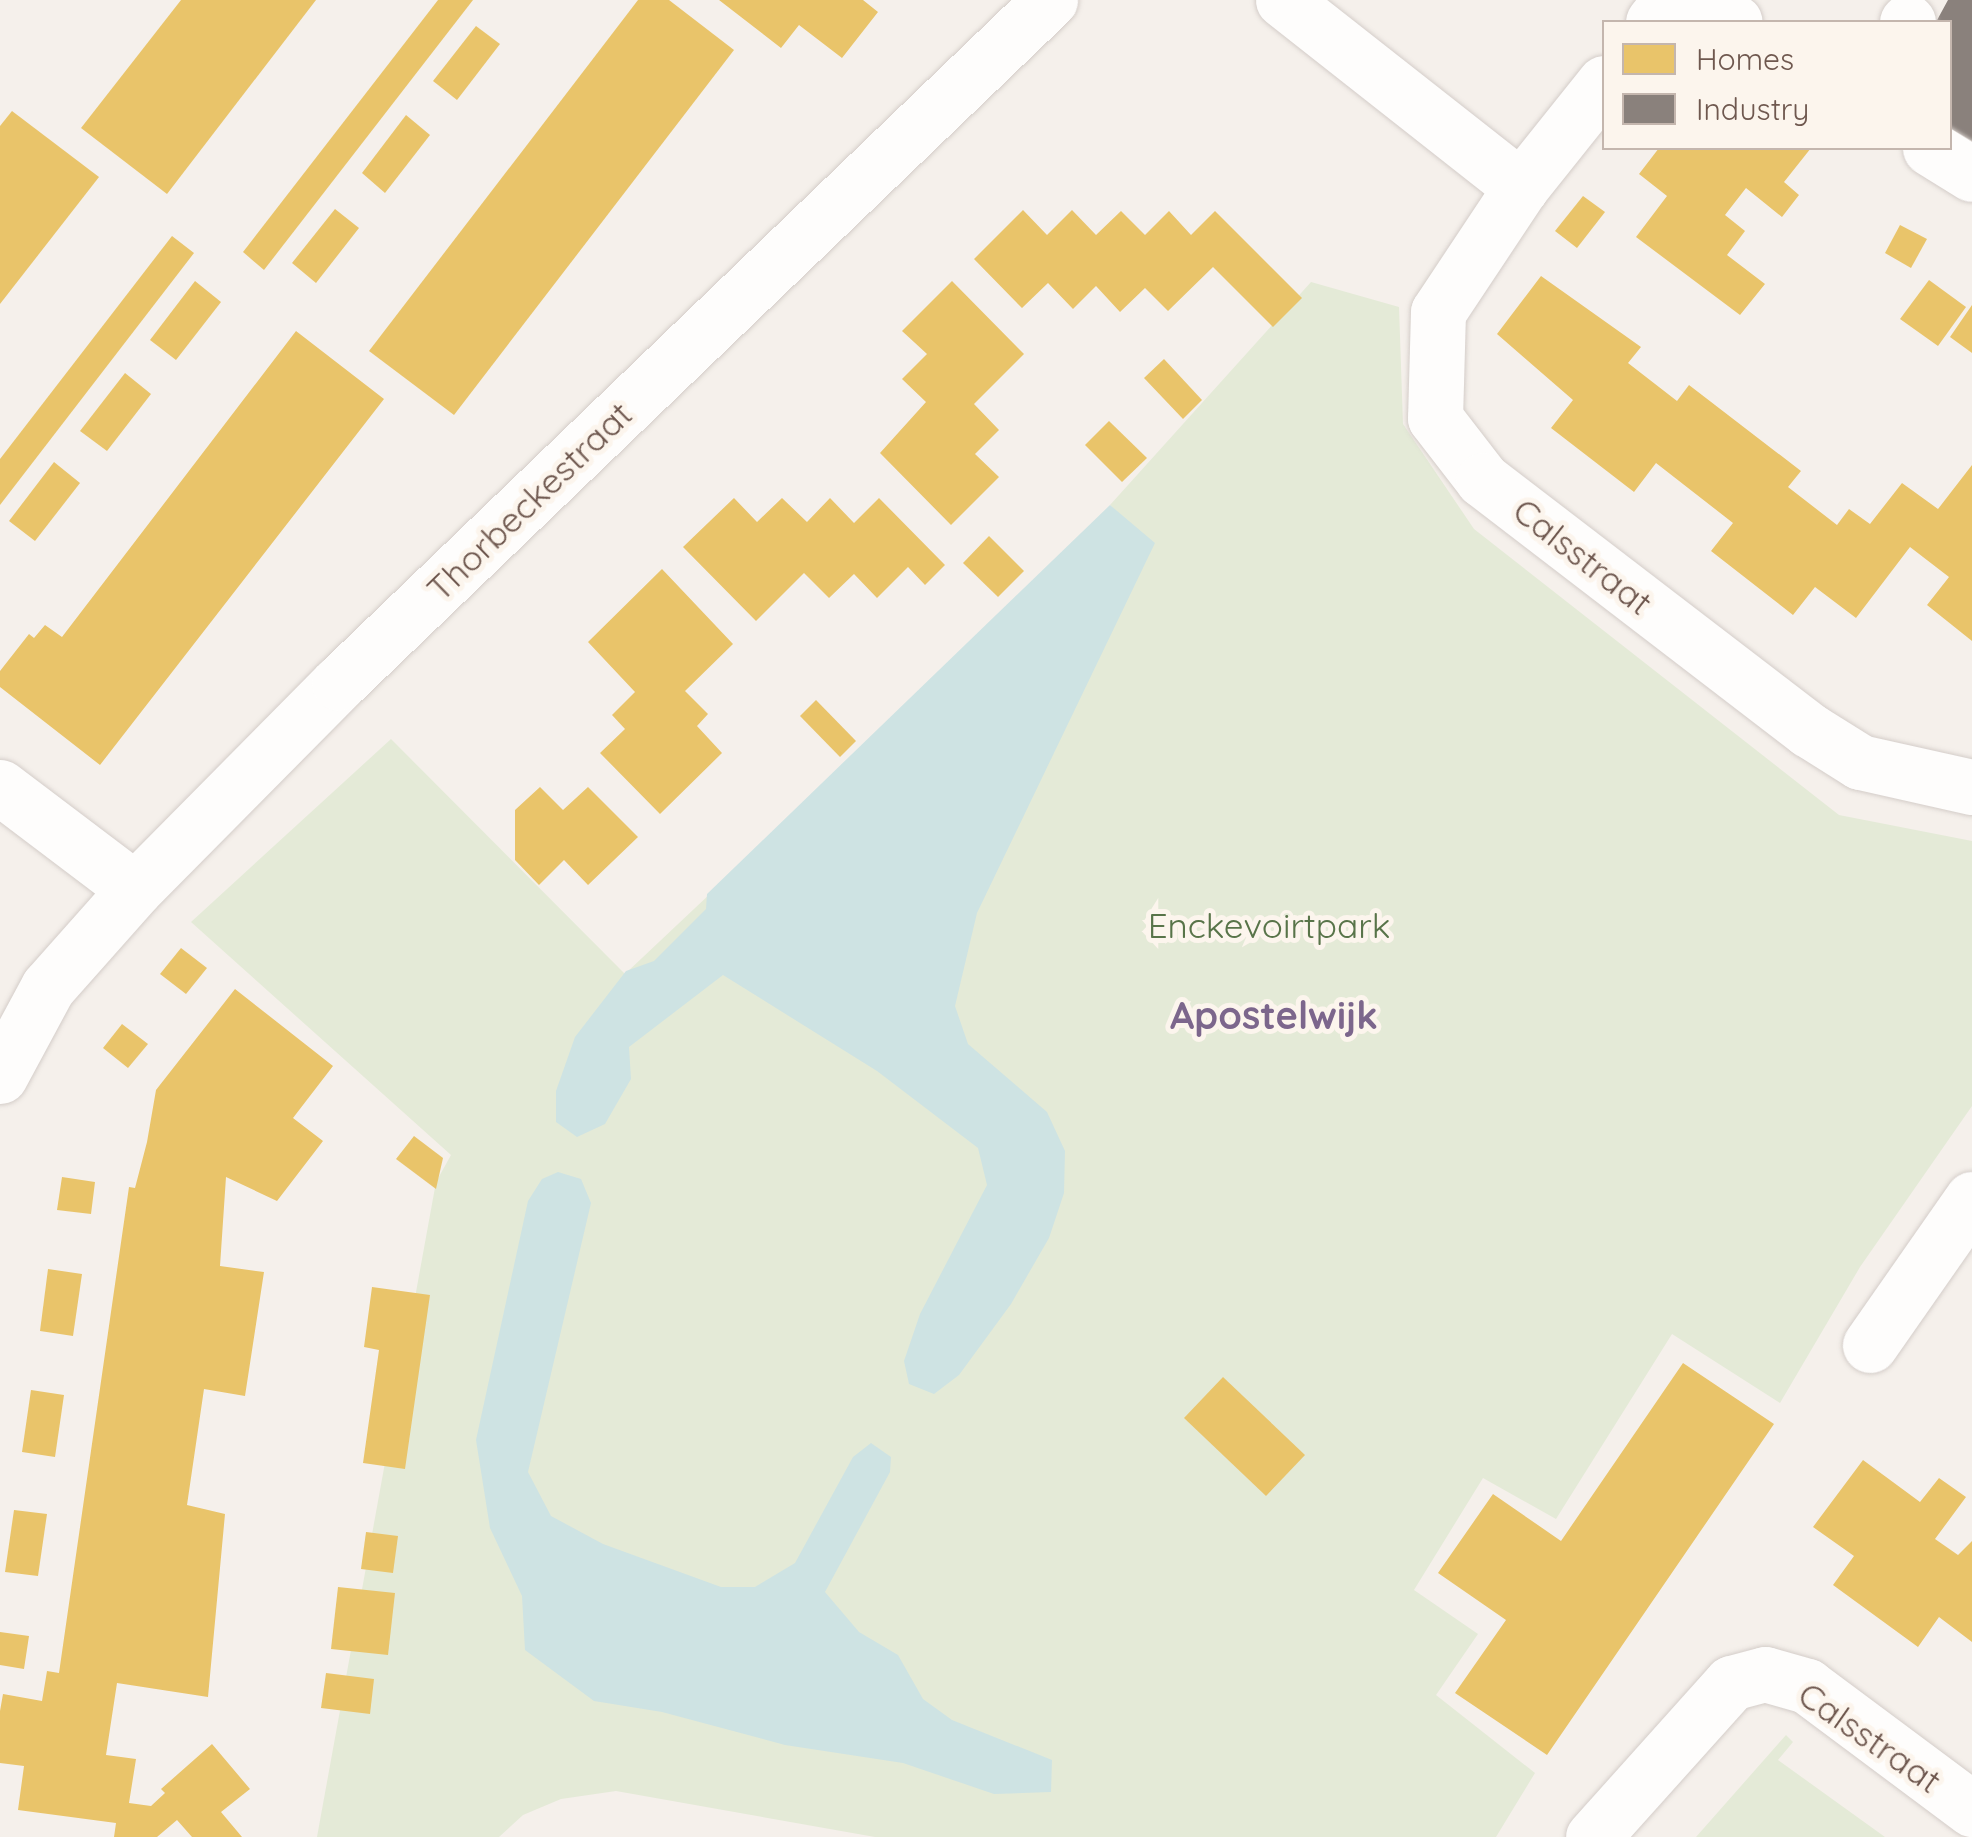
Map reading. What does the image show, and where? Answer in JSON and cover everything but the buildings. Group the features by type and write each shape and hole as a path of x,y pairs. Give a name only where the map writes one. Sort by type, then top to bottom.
{"street":[{"name":"Thorbeckestraat","path":"0,1076 48,987 135,889 368,655 1050,0"},
{"path":"1284,0 1521,187 1602,86"},
{"path":"1654,20 1670,0"},
{"path":"1701,0 1732,20"},
{"path":"1933,150 1972,174"},
{"name":"Calsstraat","path":"1521,187 1438,312 1435,418 1483,480 1809,730 1860,762 1972,787"},
{"path":"0,787 135,889"},
{"path":"1870,1344 1972,1200"},
{"name":"Calsstraat","path":"1593,1837 1731,1683 1765,1674 1806,1686 1972,1808"}],"green space":[{"name":"Enckevoirtpark","path":"1311,282 1399,307 1403,424 1474,529 1839,815 1972,841 1972,1106 1860,1267 1780,1403 1672,1334 1556,1519 1483,1478 1414,1590 1478,1634 1436,1695 1535,1773 1496,1837 875,1837 616,1791 561,1799 523,1815 499,1837 317,1837 436,1182 451,1155 191,922 391,739 625,974 1116,511 1110,505"},
{"path":"1786,1735 1793,1742 1778,1760 1885,1837 1696,1837"}],"shaded area":[{"path":"1110,505 1155,543 977,913 955,1006 968,1044 1047,1112 1065,1151 1064,1193 1049,1238 1011,1304 959,1375 934,1394 909,1384 904,1361 920,1314 987,1185 978,1148 877,1071 723,975 629,1047 631,1079 605,1124 577,1137 556,1122 556,1091 575,1037 626,971 654,961 706,909 707,894"},
{"path":"558,1172 581,1179 591,1203 528,1472 551,1516 603,1544 721,1587 755,1587 795,1563 853,1457 871,1443 891,1457 890,1472 825,1592 859,1632 898,1655 923,1699 952,1720 1052,1760 1051,1792 994,1794 903,1763 785,1745 662,1712 594,1701 525,1650 522,1596 490,1528 476,1440 528,1201 542,1179"}],"district":[{"name":"Apostelwijk","path":"1274,1016"}]}
